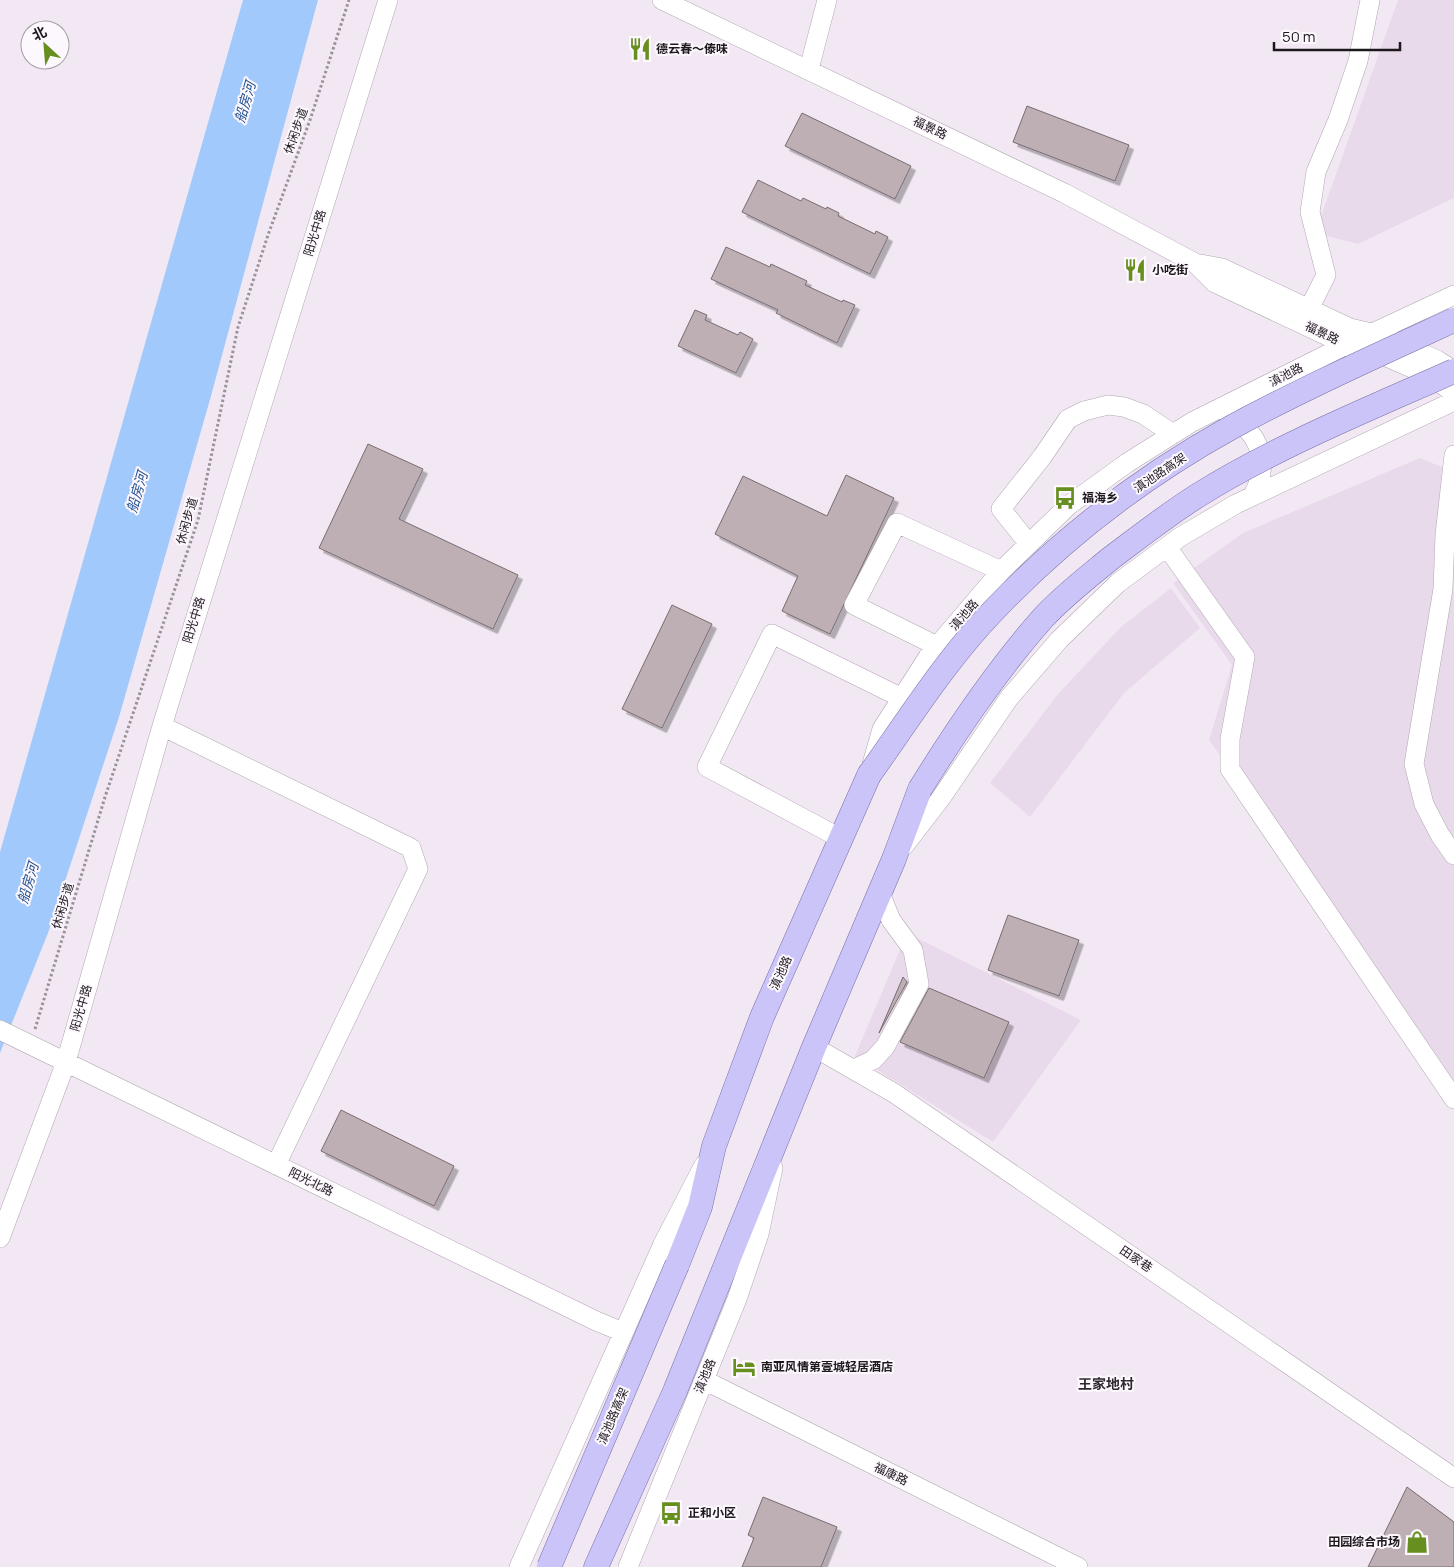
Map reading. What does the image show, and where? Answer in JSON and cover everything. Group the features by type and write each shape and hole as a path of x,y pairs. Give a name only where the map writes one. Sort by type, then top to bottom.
{"main road":[{"name":"滇池路高架","path":"869,775 947,667 994,610 1068,538 1115,503 1231,427 1358,364 1454,320"},
{"name":"滇池路","path":"596,1567 675,1391 814,1047 894,859 920,789 957,729 998,672 1044,617 1092,573 1144,532 1198,496 1268,458 1454,371"},
{"name":"滇池路","path":"677,1265 700,1207 714,1146 762,1017 869,775"},
{"name":"滇池路高架","path":"549,1567 677,1265"}],"street":[{"name":"阳光中路","path":"0,1238 66,1062 162,726 388,0"},
{"name":"福景路","path":"662,0 1064,193 1195,263 1215,282 1347,345 1378,352 1428,375 1454,393"},
{"path":"809,69 826,0"},
{"path":"1309,309 1326,275 1310,212 1316,172 1338,120 1358,61 1370,0"},
{"name":"福景路","path":"1195,263 1222,268 1350,328 1384,336 1428,356 1454,371"},
{"name":"滇池路","path":"869,775 882,729 937,646 1001,571 1069,505 1127,463 1173,434 1347,345 1454,295"},
{"name":"滇池路","path":"894,859 941,798 1009,698 1059,640 1118,583 1167,547 1253,495 1454,401"},
{"path":"1028,544 1001,509 1042,457 1068,419 1084,411 1108,405 1124,407 1143,414 1173,434"},
{"path":"1210,414 1220,414 1238,422 1250,432 1258,444 1262,470 1258,486 1253,495"},
{"path":"1454,455 1445,535 1443,588 1414,764 1424,804 1440,835 1454,855"},
{"path":"937,646 854,605 897,523 1001,571"},
{"path":"1167,547 1245,657 1230,739 1230,769 1454,1099"},
{"path":"840,838 707,767 772,634 902,698"},
{"path":"162,726 411,848 418,869 276,1165"},
{"path":"854,1069 873,1060 885,1047 918,984 913,950 891,920 880,892"},
{"name":"阳光北路","path":"16,1037 588,1317 623,1332"},
{"name":"田家巷","path":"814,1047 894,1093 1454,1478"},
{"name":"滇池路","path":"628,1567 737,1299 759,1234 783,1123"},
{"name":"滇池路","path":"519,1567 663,1244 714,1146"},
{"name":"福康路","path":"704,1380 1078,1567"}],"path":[{"name":"休闲步道","path":"16,1037 105,797 198,520 238,327 268,235 310,120 349,0"}],"shaded area":[{"path":"1398,0 1454,0 1454,198 1358,244 1315,233"},
{"path":"1420,458 1454,472 1454,1089 1209,740 1232,665 1173,583 1243,533"},
{"path":"1171,588 1200,628 1124,693 1030,817 990,783 1058,694 1121,627"},
{"path":"907,933 1081,1020 993,1142 855,1056"}],"water":[{"name":"船房河","path":"243,0 318,0 211,396 119,717 48,933 0,1053 0,852"}],"building":[{"path":"1027,106 1129,145 1115,181 1013,142"},
{"path":"802,113 911,166 895,199 785,146"},
{"path":"758,180 801,201 803,198 826,209 827,207 839,213 838,216 875,234 876,231 888,237 870,274 742,212"},
{"path":"726,247 770,267 771,264 807,281 805,285 842,302 843,300 855,305 837,343 776,313 778,310 711,279"},
{"path":"695,310 707,315 705,320 738,335 740,332 753,339 736,373 678,346"},
{"path":"368,444 423,469 399,519 518,575 493,629 319,548"},
{"path":"846,475 894,498 830,634 782,611 798,576 715,534 743,476 827,516"},
{"path":"672,605 712,624 662,728 622,709"},
{"path":"1008,915 1079,940 1059,996 988,970"},
{"path":"903,977 907,982 879,1033"},
{"path":"929,988 1009,1022 984,1078 900,1042"},
{"path":"341,1110 454,1166 434,1206 321,1151"},
{"name":"田园综合市场","path":"1407,1487 1454,1522 1454,1567 1368,1567"},
{"path":"763,1497 837,1527 821,1567 742,1567 754,1538 748,1535"}],"place":[{"name":"德云春～傣味","path":"640,49"},
{"name":"小吃街","path":"1135,270"},
{"name":"福海乡","path":"1065,498"},
{"name":"南亚风情第壹城轻居酒店","path":"744,1367"},
{"name":"正和小区","path":"671,1513"},
{"name":"田园综合市场","path":"1417,1542"}],"district":[{"name":"王家地村","path":"1106,1384"}]}
